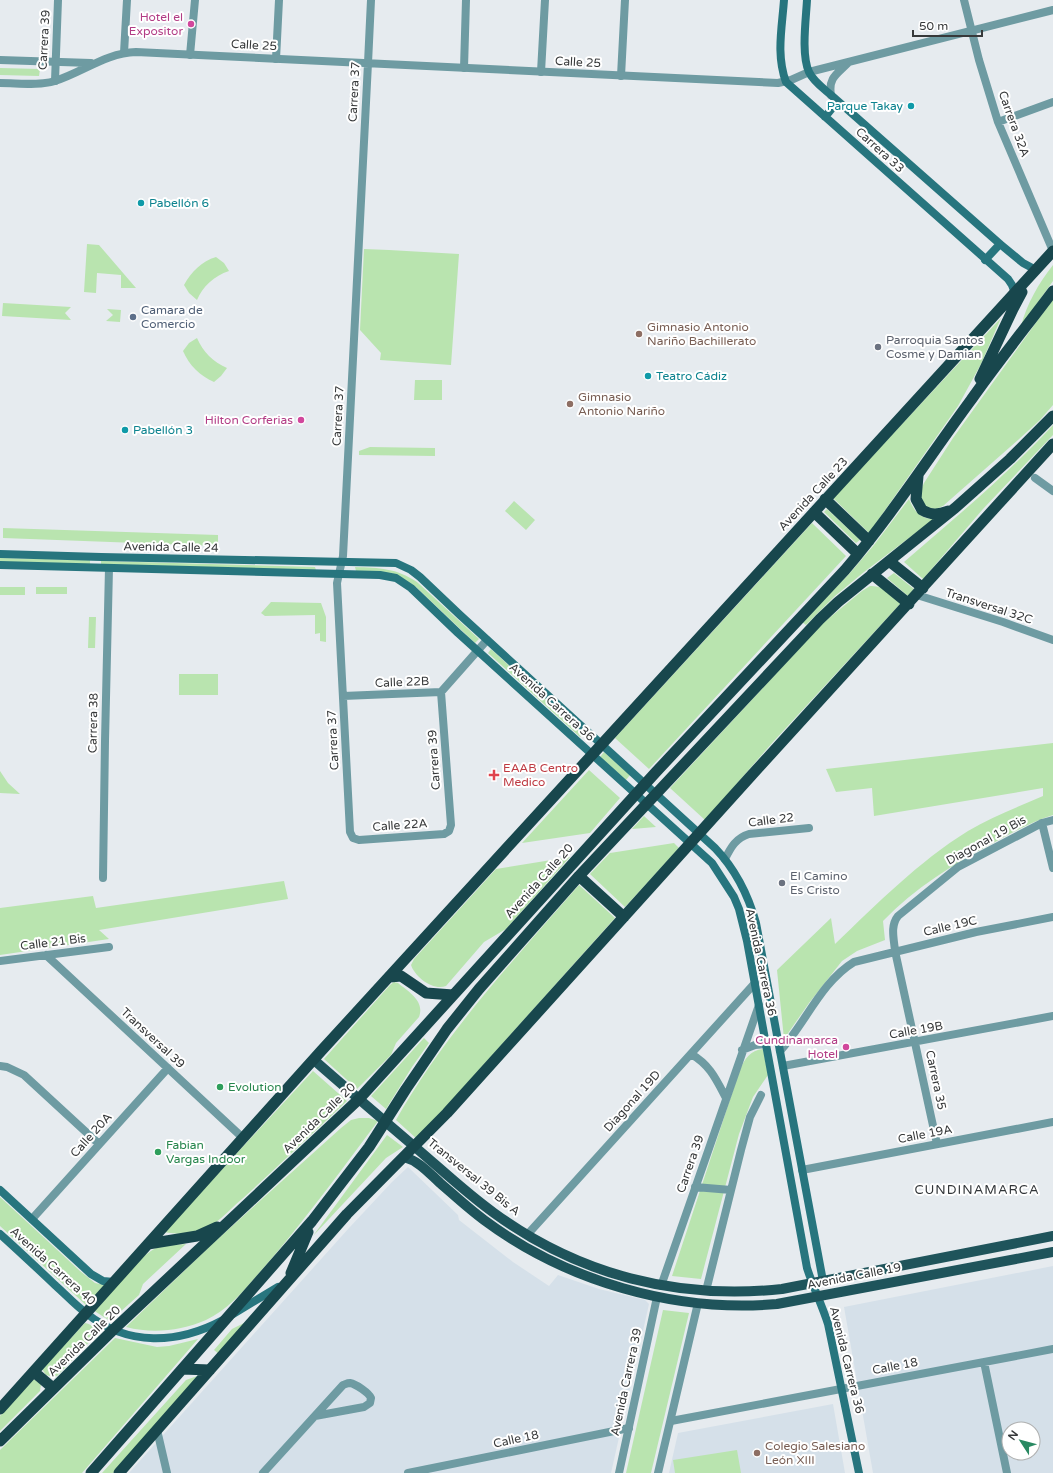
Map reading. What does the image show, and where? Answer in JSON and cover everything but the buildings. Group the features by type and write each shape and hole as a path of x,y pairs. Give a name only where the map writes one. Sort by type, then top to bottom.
{"highway":[{"name":"Avenida Calle 23","path":"593,755 825,499 1053,251"},
{"path":"971,400 1012,309 1036,270"},
{"path":"636,794 858,554 918,476 971,400 1053,291"},
{"path":"91,1473 312,1221 354,1169 447,1029 479,989 579,876 805,633 838,602 955,508 1010,459 1053,416"},
{"path":"119,1473 358,1202 447,1113 1053,444"},
{"path":"918,476 916,499 922,510 927,513 937,514 955,508"},
{"path":"825,499 868,541"},
{"path":"814,512 858,554"},
{"path":"890,561 920,592"},
{"path":"872,574 909,604"},
{"name":"Avenida Calle 20","path":"0,1409 314,1060 593,755"},
{"name":"Avenida Calle 20","path":"0,1441 113,1330 359,1099 636,794"},
{"path":"579,876 624,917"},
{"path":"390,977 401,976 423,992 430,994 453,995"},
{"path":"288,1281 312,1221"},
{"path":"148,1244 197,1236 228,1222"},
{"path":"182,1369 210,1370"},
{"path":"34,1372 53,1388"}],"main road":[{"path":"784,0 780,58 786,82"},
{"path":"807,0 805,44 809,72"},
{"name":"Carrera 33","path":"809,72 831,95 1000,244 1032,269 1036,270"},
{"name":"Carrera 33","path":"786,82 1010,282 1015,293"},
{"path":"825,117 838,101"},
{"path":"985,260 1000,244"},
{"name":"Avenida Calle 24","path":"0,554 109,558 341,562"},
{"name":"Avenida Carrera 36","path":"341,562 388,562 402,564 420,577 699,834 725,859 740,881 752,908 756,923 823,1281"},
{"name":"Avenida Calle 24","path":"0,565 339,574"},
{"name":"Avenida Carrera 36","path":"339,574 388,576 403,581 477,651 712,863 726,883 739,910 747,941 806,1264 811,1283 818,1296 828,1324 846,1404 859,1473"},
{"path":"768,1054 780,1052"},
{"name":"Transversal 39 Bis A","path":"314,1060 488,1208 527,1235 561,1254 582,1263 630,1279 661,1286"},
{"name":"Transversal 39 Bis A","path":"404,1157 418,1164 484,1220 549,1261 595,1280 658,1297"},
{"name":"Avenida Carrera 40","path":"0,1190 91,1274 103,1280 114,1282"},
{"name":"Avenida Carrera 40","path":"0,1234 86,1313 113,1330 139,1337 162,1338 194,1333 228,1317 266,1296 288,1281"},
{"name":"Avenida Calle 19","path":"661,1286 706,1291 766,1290 823,1281 1053,1236"},
{"name":"Avenida Calle 19","path":"658,1297 698,1303 766,1305 1053,1252"}],"street":[{"name":"Carrera 39","path":"54,81 58,0"},
{"path":"124,53 127,0"},
{"path":"190,54 195,0"},
{"path":"276,58 279,0"},
{"name":"Carrera 37","path":"350,832 337,583 343,556 371,0"},
{"path":"464,68 466,0"},
{"path":"542,72 544,0"},
{"path":"621,76 625,0"},
{"name":"Carrera 32A","path":"964,0 971,31 998,122 1053,251"},
{"name":"Calle 25","path":"0,83 35,84 54,81 94,63 124,53 136,52 769,83 786,82 809,72 1053,10"},
{"name":"Calle 25","path":"0,60 94,63"},
{"path":"831,95 830,88 832,78 850,62"},
{"path":"998,122 1053,102"},
{"path":"1035,478 1053,491"},
{"name":"Carrera 38","path":"103,878 109,568"},
{"name":"Transversal 32C","path":"920,592 1053,640"},
{"name":"Calle 22B","path":"343,696 441,692 487,640"},
{"name":"Carrera 39","path":"441,692 451,825"},
{"path":"1053,820 1042,823 1053,868"},
{"name":"Diagonal 19 Bis","path":"892,927 898,916 958,867 1042,823"},
{"name":"Calle 22A","path":"350,832 353,838 356,839 444,834 449,831 451,825"},
{"name":"Calle 22","path":"725,859 733,843 749,834 809,828"},
{"name":"Calle 19C","path":"780,1052 837,975 854,962 976,932 1053,917"},
{"name":"Carrera 35","path":"892,927 895,951 937,1144"},
{"name":"Calle 21 Bis","path":"0,962 109,947"},
{"name":"Transversal 39","path":"46,955 244,1138"},
{"name":"Diagonal 19D","path":"527,1235 755,983"},
{"name":"Carrera 39","path":"661,1286 742,1050 759,1005"},
{"name":"Calle 19B","path":"783,1066 1053,1016"},
{"path":"742,1050 755,1045 766,1044"},
{"path":"691,1054 700,1059 709,1068 726,1098"},
{"path":"0,1066 8,1067 24,1075 99,1144"},
{"name":"Calle 20A","path":"32,1218 168,1068"},
{"path":"706,1291 750,1117 761,1095"},
{"name":"Calle 19A","path":"802,1170 1053,1122"},
{"path":"695,1186 731,1190"},
{"name":"Avenida Carrera 39","path":"619,1473 658,1297"},
{"path":"658,1473 698,1303"},
{"name":"Calle 18","path":"671,1421 1053,1349"},
{"path":"984,1362 1007,1473"},
{"path":"263,1473 343,1385 348,1383 352,1384 370,1395 370,1403 364,1407 315,1416"},
{"name":"Calle 18","path":"408,1473 629,1428"},
{"path":"157,1430 167,1473"}],"shaded area":[{"path":"408,1167 458,1215 459,1220 513,1262 549,1286 558,1275 599,1289 645,1300 649,1304 611,1473 129,1473 349,1228"},
{"path":"1053,1266 1053,1473 873,1473 844,1307"},
{"name":"Colegio Salesiano León XIII","path":"833,1404 845,1473 669,1473 678,1433"}],"green space":[{"path":"0,68 40,69 39,76 0,75"},
{"path":"87,244 99,245 136,288 121,288 121,275 97,273 96,293 84,292"},
{"path":"364,249 459,254 451,365 380,360 381,353 360,330"},
{"path":"216,257 224,263 229,271 210,282 202,290 197,300 189,293 184,285 197,268 206,261"},
{"path":"1053,265 1053,281 1021,326 1026,310 1034,294"},
{"path":"1053,299 1053,405 1040,420 943,506 936,509 924,507 919,494 924,483 953,438"},
{"path":"3,303 71,307 65,313 71,320 2,316"},
{"path":"107,309 121,310 120,322 106,321 113,315"},
{"path":"1001,318 981,364 958,406 869,533 833,498"},
{"path":"197,338 202,348 209,356 217,363 227,368 214,382 204,377 196,370 188,361 183,351 189,343"},
{"path":"415,380 442,380 442,400 414,400"},
{"path":"1053,425 1053,435 983,509 923,579 904,562 999,479"},
{"path":"370,447 435,448 435,456 359,455 359,451"},
{"path":"909,499 918,514 925,518 934,519 835,596 806,625 802,622 850,573 874,545"},
{"path":"514,501 535,520 526,530 505,511"},
{"path":"827,509 860,540 856,543 824,512"},
{"path":"812,523 846,556 649,769 615,738"},
{"path":"3,528 218,535 218,546 3,538"},
{"path":"0,558 90,560 90,565 0,563"},
{"path":"101,561 315,567 316,570 101,565"},
{"path":"355,567 395,571 409,577 417,582 479,639 475,643 416,587 356,571"},
{"path":"894,573 914,589 908,596 887,578"},
{"path":"870,586 883,589 901,603 773,742 705,820 670,788 823,623"},
{"path":"0,587 25,587 25,595 0,595"},
{"path":"36,587 67,587 67,594 36,594"},
{"path":"271,602 321,603 326,617 326,642 320,641 320,633 315,634 315,615 265,616 261,613"},
{"path":"89,617 96,617 95,648 88,648"},
{"path":"491,649 583,734 580,737 488,653"},
{"path":"179,674 218,674 218,695 179,695"},
{"path":"1053,743 1053,815 1038,820 979,850 921,887 883,921 885,940 857,951 842,961 809,1003 784,1039 777,970 831,918 835,944 898,884 950,843 986,821 1043,796 1043,788 874,816 872,788 836,792 826,769"},
{"path":"604,752 630,775 626,780 600,757"},
{"path":"589,770 620,798 590,833 522,843"},
{"path":"0,771 8,783 20,794 0,793"},
{"path":"644,816 656,827 632,829"},
{"path":"674,843 679,848 625,907 590,874 610,853"},
{"path":"570,857 506,929 484,942 446,986 436,987 430,985 420,978 413,970 411,965 414,959 496,869"},
{"path":"284,881 288,899 99,930 109,939 0,955 0,908 93,896 96,908"},
{"path":"579,885 615,918 417,1139 396,1120 415,1088 458,1027 505,969"},
{"path":"394,982 398,983 415,997 420,1006 419,1017 396,1043 391,1055 357,1089 324,1059"},
{"path":"424,1038 429,1043 386,1109 371,1096"},
{"path":"763,1049 768,1075 753,1097 739,1134 701,1279 672,1276 740,1069 751,1053"},
{"path":"313,1071 347,1101 216,1222 204,1230 194,1233 181,1234 164,1232"},
{"path":"369,1118 378,1121 299,1225 250,1284 234,1300 216,1315 186,1327 156,1331 126,1327 210,1246 341,1128 351,1120"},
{"path":"387,1135 403,1147 386,1158 313,1236"},
{"path":"0,1197 80,1271 95,1283 104,1285 87,1306 0,1226"},
{"path":"186,1244 143,1284 139,1295 110,1321 93,1310 133,1266 150,1252 161,1246"},
{"path":"663,1310 689,1313 651,1473 626,1473"},
{"path":"248,1321 220,1355 214,1350 232,1329"},
{"path":"85,1323 89,1324 97,1334 57,1376 54,1377 46,1375 42,1369"},
{"path":"115,1338 157,1347 169,1346 198,1339 82,1473 0,1473 0,1450"},
{"path":"203,1374 113,1473 102,1473 186,1380"},
{"path":"32,1380 36,1380 41,1385 40,1391 0,1431 0,1416"},
{"path":"737,1450 741,1473 675,1473 673,1460"}],"place":[{"name":"Hotel el Expositor","path":"191,24"},
{"name":"Parque Takay","path":"911,106"},
{"name":"Pabellón 6","path":"141,203"},
{"name":"Camara de Comercio","path":"133,317"},
{"name":"Gimnasio Antonio Nariño Bachillerato","path":"639,334"},
{"name":"Parroquia Santos Cosme y Damian","path":"878,347"},
{"name":"Teatro Cádiz","path":"648,376"},
{"name":"Gimnasio Antonio Nariño","path":"570,404"},
{"name":"Hilton Corferias","path":"301,420"},
{"name":"Pabellón 3","path":"125,430"},
{"name":"EAAB Centro Medico","path":"494,775"},
{"name":"El Camino Es Cristo","path":"782,883"},
{"name":"Cundinamarca Hotel","path":"846,1047"},
{"name":"Evolution","path":"220,1087"},
{"name":"Fabian Vargas Indoor","path":"158,1152"},
{"name":"Colegio Salesiano León XIII","path":"757,1453"}],"district":[{"name":"CUNDINAMARCA","path":"977,1189"}]}
